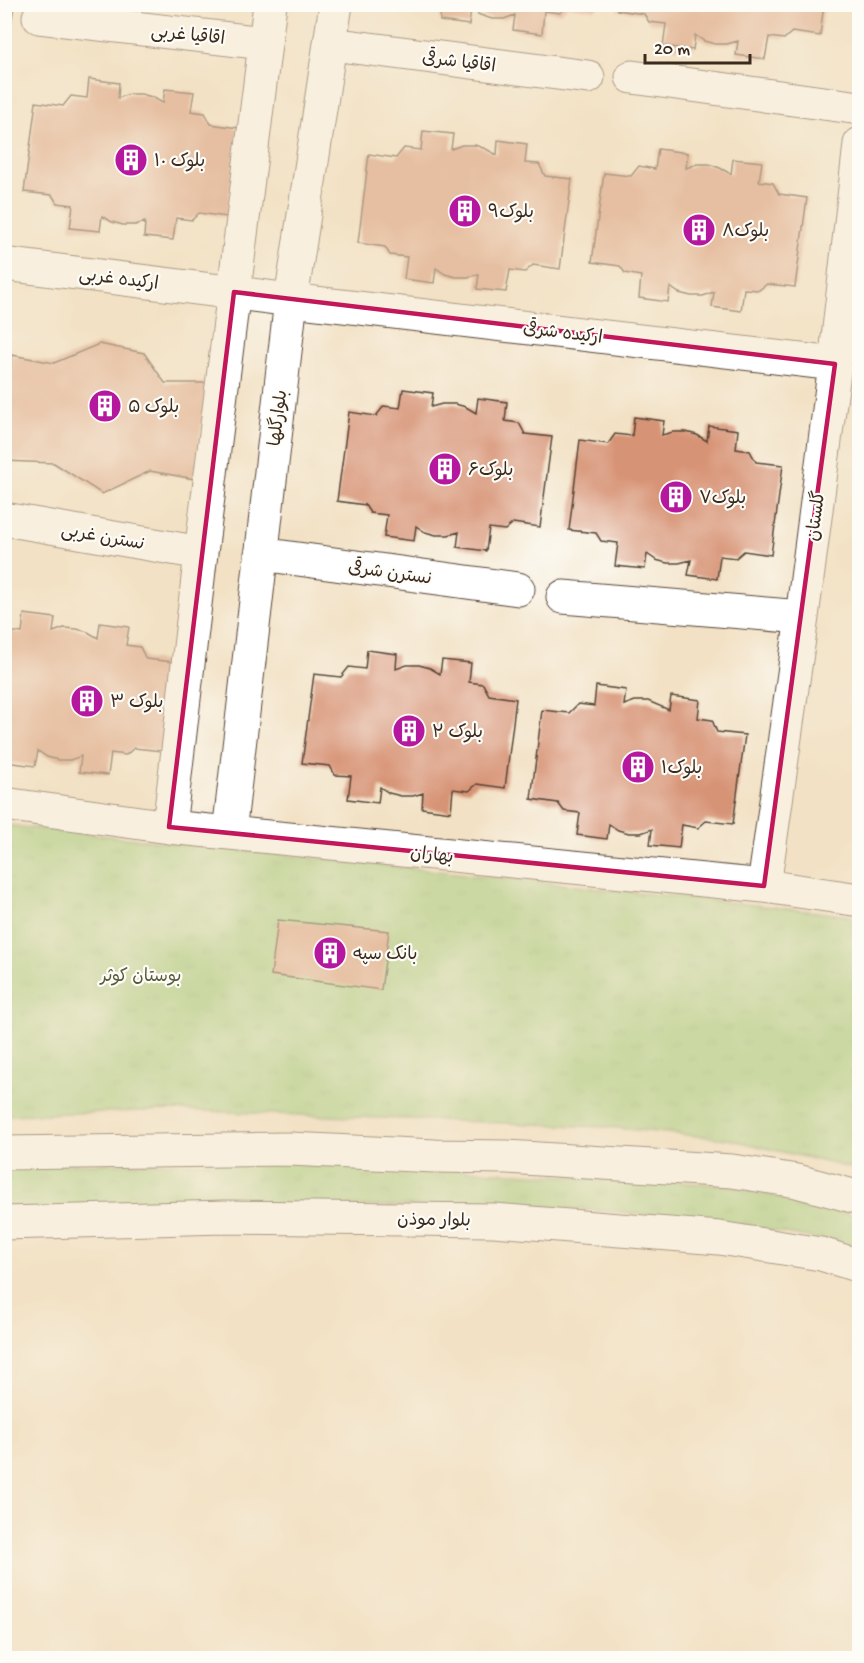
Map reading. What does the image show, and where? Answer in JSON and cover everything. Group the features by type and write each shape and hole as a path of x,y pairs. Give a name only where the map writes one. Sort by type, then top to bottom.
{"street":[{"path":"169,827 270,4"},
{"name":"بلوارگلها","path":"229,833 291,300 336,4"},
{"name":"اقاقیا غربی","path":"39,17 265,43"},
{"name":"اقاقیا شرقی","path":"331,44 588,77"},
{"path":"632,77 860,108"},
{"name":"گلستان","path":"764,886 835,364 860,144"},
{"name":"ارکیده غربی","path":"4,264 291,300"},
{"name":"ارکیده شرقی","path":"291,300 835,364"},
{"name":"نسترن غربی","path":"4,519 201,553"},
{"name":"نسترن شرقی","path":"261,554 518,590"},
{"path":"562,597 802,617"},
{"name":"بهاران","path":"4,804 169,827 764,886 860,900"},
{"path":"4,1153 290,1149 507,1157 732,1171 797,1181 860,1198"},
{"name":"بلوار موذن","path":"4,1222 225,1217 494,1220 719,1238 821,1254 860,1266"}],"highlighted area":[{"path":"234,292 835,364 764,886 169,827"}],"green space":[{"name":"بوستان کوثر","path":"4,825 859,917 859,1170 728,1139 607,1127 176,1110 5,1115"},
{"path":"304,1161 724,1185 859,1216 859,1251 829,1241 710,1219 514,1204 5,1212 4,1165"}],"building":[{"path":"5,4 14,4 11,27 5,26"},
{"path":"441,4 596,4 596,10 568,6 560,13 544,11 542,34 513,30 515,15 504,19 492,19 471,10 469,25 440,21"},
{"path":"617,4 824,4 820,36 792,32 784,39 769,37 765,59 736,55 738,41 715,44 695,35 693,50 663,46 666,24 649,22 644,14 617,10"},
{"name":"بلوک ۱۰","path":"89,79 119,83 118,98 129,94 141,94 163,103 165,89 194,92 191,111 205,113 211,124 238,128 227,217 199,213 192,220 176,218 173,240 144,237 145,222 123,225 102,216 100,231 70,228 73,205 57,203 52,195 24,192 36,102 63,106 71,96 87,98"},
{"name":"بلوک۹","path":"423,131 453,134 451,149 462,145 475,145 497,155 498,140 527,144 525,163 539,164 545,176 572,179 560,269 533,265 525,272 510,270 506,292 477,289 479,274 456,277 436,268 434,283 404,279 407,257 390,255 385,247 358,243 369,154 396,158 404,148 421,150"},
{"name":"بلوک۸","path":"658,149 688,153 686,168 697,164 709,164 731,174 733,159 762,162 759,181 773,183 779,194 807,198 795,287 767,284 759,290 744,289 741,311 712,307 714,292 703,296 691,296 679,293 670,287 668,302 639,298 641,276 625,273 620,266 592,262 604,173 631,176 639,166 655,169"},
{"name":"بلوک ۵","path":"99,344 144,353 165,383 207,383 195,479 150,471 102,494 54,463 4,461 4,429 12,355 54,363"},
{"name":"بلوک۶","path":"403,389 433,393 431,407 455,404 476,413 478,398 507,402 505,421 519,423 525,434 552,437 540,527 513,523 505,530 489,528 486,551 457,547 459,532 436,535 416,526 414,541 384,537 387,515 370,513 365,505 337,501 349,412 376,416 384,406 400,408"},
{"name":"بلوک۷","path":"634,417 664,421 662,435 686,432 707,441 709,426 738,430 736,449 750,451 756,462 783,465 771,555 744,551 736,558 720,556 717,579 688,575 691,560 667,563 647,554 645,569 615,566 618,543 601,541 596,533 569,530 580,440 608,444 615,434 632,436"},
{"name":"بلوک ۳","path":"24,614 55,618 53,632 64,628 77,629 98,638 100,623 129,627 126,645 140,647 146,659 174,662 162,751 134,748 126,755 111,753 108,775 79,772 81,756 70,760 58,760 38,751 35,766 6,762 8,740 4,740 4,632 22,633"},
{"name":"بلوک ۲","path":"367,650 397,654 396,669 407,665 419,665 440,674 442,660 471,663 469,682 483,684 489,695 516,699 505,788 477,784 469,791 453,789 451,812 422,808 423,793 401,796 389,793 380,787 378,803 348,799 351,776 335,775 330,766 302,763 314,674 341,677 349,667 365,669"},
{"name":"بلوک۱","path":"596,686 626,690 624,705 635,701 648,701 669,710 671,696 700,700 698,718 712,720 717,732 745,735 733,824 706,821 698,828 682,825 679,848 650,845 652,829 641,833 629,833 609,824 607,839 577,835 580,813 564,811 558,803 531,799 542,710 569,713 578,704 594,706"},
{"name":"بانک سپه","path":"278,920 389,931 381,990 271,975"}],"place":[{"name":"بلوک ۱۰","path":"131,160"},
{"name":"بلوک۹","path":"465,211"},
{"name":"بلوک۸","path":"699,230"},
{"name":"بلوک ۵","path":"105,406"},
{"name":"بلوک۶","path":"445,469"},
{"name":"بلوک۷","path":"676,497"},
{"name":"بلوک ۳","path":"87,701"},
{"name":"بلوک ۲","path":"409,731"},
{"name":"بلوک۱","path":"638,767"},
{"name":"بانک سپه","path":"330,953"}]}
